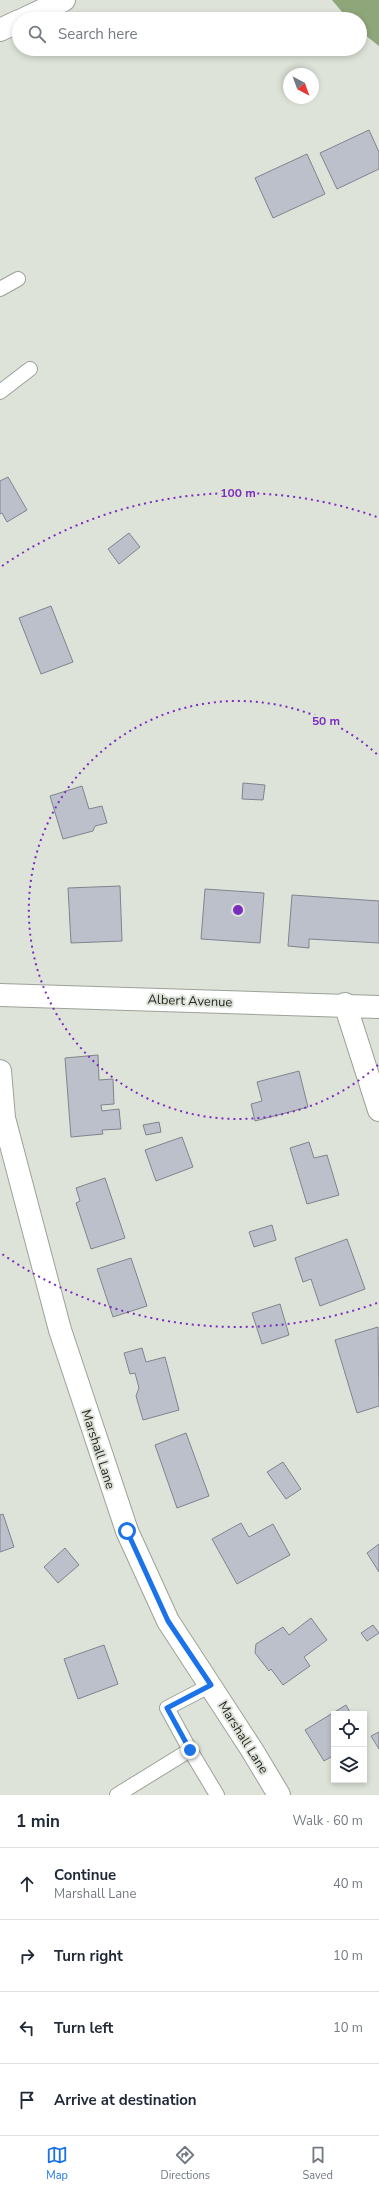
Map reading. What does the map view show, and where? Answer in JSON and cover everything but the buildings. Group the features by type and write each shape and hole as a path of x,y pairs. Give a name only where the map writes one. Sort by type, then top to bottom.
{"street":[{"path":"39,12 64,0"},
{"path":"0,30 12,24"},
{"name":"Albert Avenue","path":"0,995 345,1004 379,1007"},
{"path":"345,1004 379,1110"},
{"name":"Marshall Lane","path":"0,1071 4,1118 60,1330 127,1531 168,1621 211,1685 279,1795"}],"lane":[{"path":"0,289 18,279"},
{"path":"0,392 30,369"},
{"path":"211,1685 167,1708 217,1795"},
{"path":"117,1795 190,1750"}],"shaded area":[{"path":"332,0 379,0 379,46 367,37 367,12 342,12"}],"route":[{"path":"127,1531 168,1621 211,1685 167,1708 190,1750"}]}
